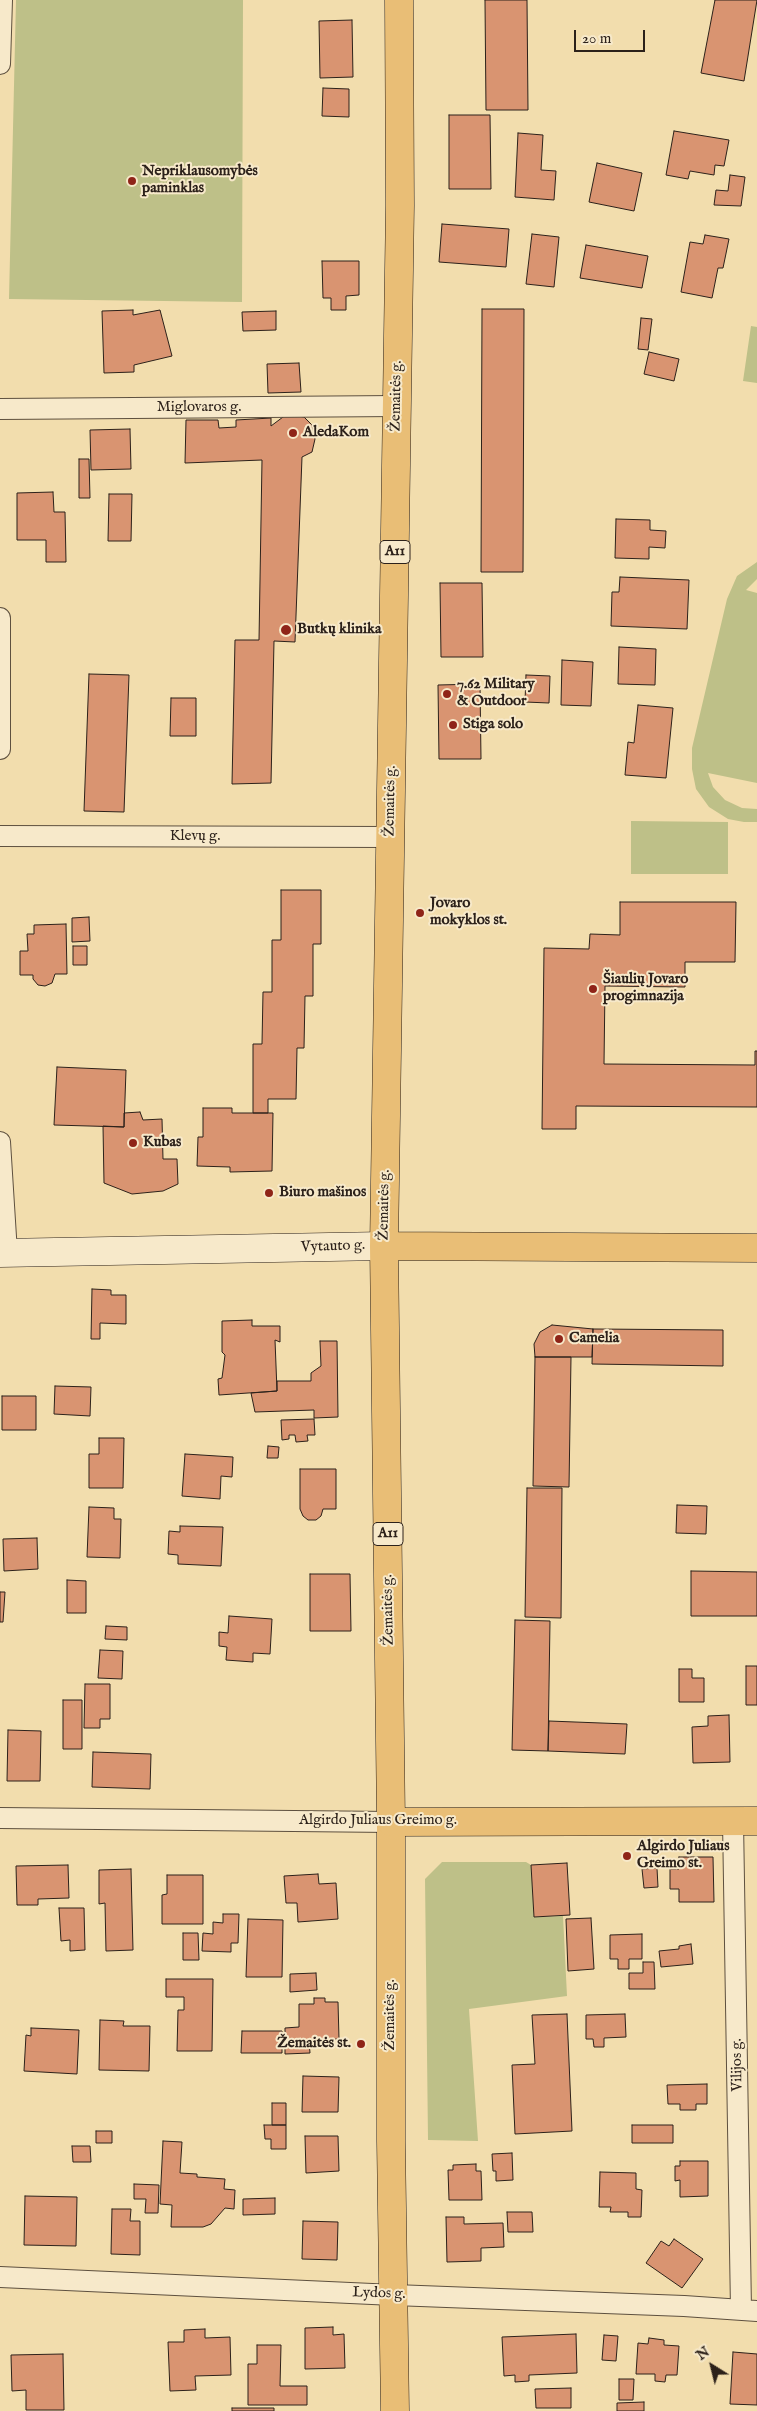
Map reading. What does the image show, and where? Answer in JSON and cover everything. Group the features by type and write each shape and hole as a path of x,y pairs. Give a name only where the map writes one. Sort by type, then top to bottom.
{"main road":[{"name":"Žemaitės g.","path":"395,2411 391,2141 392,1822 384,1246 400,205 399,0"},
{"name":"Vytauto g.","path":"4,1253 384,1246 757,1248"},
{"name":"Algirdo Juliaus Greimo g.","path":"392,1822 745,1821"}],"street":[{"path":"0,64 1,0"},
{"name":"Miglovaros g.","path":"0,409 397,406"},
{"path":"0,618 0,749"},
{"name":"Klevų g.","path":"0,836 390,837"},
{"path":"0,1142 4,1253"},
{"name":"Algirdo Juliaus Greimo g.","path":"0,1818 392,1822"},
{"name":"Vilijos g.","path":"745,1821 749,2310"},
{"name":"Lydos g.","path":"0,2277 749,2310"}],"green space":[{"path":"16,0 243,0 242,302 9,299"},
{"path":"751,326 757,327 757,383 743,381"},
{"path":"757,562 757,579 746,590 757,593 757,783 708,773 713,787 725,800 742,808 757,809 757,822 744,822 728,819 709,807 696,789 692,769 692,748 727,599 737,576"},
{"path":"631,821 728,822 728,874 631,874"},
{"path":"442,1862 526,1862 531,1865 534,1917 563,1916 567,1996 469,2009 478,2141 428,2140 425,1879"}],"building":[{"path":"485,0 527,0 528,110 486,110"},
{"path":"715,0 757,0 744,81 701,73"},
{"path":"352,20 353,77 320,78 319,21"},
{"path":"323,88 349,89 349,117 322,116"},
{"path":"449,115 490,115 491,189 449,189"},
{"path":"674,131 729,140 724,166 715,165 714,175 690,171 688,179 666,175"},
{"path":"518,133 543,135 541,170 556,171 554,200 515,197"},
{"path":"597,163 642,173 634,211 589,202"},
{"path":"730,175 745,177 741,206 714,205 716,190 728,191"},
{"path":"442,224 509,229 506,267 439,262"},
{"path":"532,234 559,237 554,287 526,284"},
{"path":"705,235 729,239 723,268 718,268 712,298 681,292 690,242 703,244"},
{"path":"586,245 648,256 642,288 580,278"},
{"path":"322,261 359,261 359,295 346,296 346,310 331,310 331,298 323,298"},
{"path":"482,309 524,309 523,572 481,572"},
{"path":"133,310 133,315 160,310 172,356 134,365 134,372 104,373 102,311"},
{"path":"276,311 276,330 243,331 242,312"},
{"path":"641,318 652,319 648,350 638,349"},
{"path":"649,352 679,359 674,381 644,374"},
{"path":"299,363 301,392 268,393 267,364"},
{"path":"287,414 304,417 312,425 315,439 312,452 302,457 295,642 274,641 271,783 232,784 235,640 259,640 262,460 185,463 186,420 218,420 219,428 236,427 236,420 271,418 271,426"},
{"path":"130,429 131,469 91,470 90,430"},
{"path":"79,459 89,459 90,498 79,498"},
{"path":"53,492 54,512 65,512 66,562 46,562 46,540 17,540 17,493"},
{"path":"109,494 132,494 131,541 108,541"},
{"path":"616,519 650,520 650,530 666,531 665,548 649,547 649,559 615,558"},
{"path":"620,577 689,580 687,629 611,626 612,592 619,592"},
{"path":"440,583 482,583 483,657 441,657"},
{"path":"619,647 656,649 655,685 618,684"},
{"path":"562,660 593,662 591,706 561,705"},
{"path":"89,674 129,675 124,812 84,811"},
{"path":"526,675 550,676 549,703 525,702"},
{"path":"480,684 481,759 439,759 438,685"},
{"path":"171,698 196,698 196,736 170,736"},
{"path":"638,705 673,708 666,778 625,775 628,742 634,743"},
{"path":"281,890 321,890 321,944 313,944 313,996 305,996 304,1048 297,1048 296,1099 268,1099 268,1113 253,1113 253,1044 262,1044 263,992 272,992 272,940 281,940"},
{"path":"620,902 736,902 735,962 685,962 685,987 605,986 604,1064 755,1065 755,1051 757,1051 757,1107 576,1106 576,1129 542,1129 544,948 589,949 590,934 620,935"},
{"path":"89,917 90,941 72,942 72,918"},
{"path":"66,924 67,974 55,974 52,983 45,986 38,985 33,979 33,975 20,975 20,951 28,951 27,934 34,934 34,925"},
{"path":"73,946 87,946 87,965 73,965"},
{"path":"57,1067 126,1070 124,1127 54,1125"},
{"path":"203,1108 232,1108 232,1113 273,1113 272,1171 230,1172 230,1167 197,1166 198,1137 203,1137"},
{"name":"Kubas","path":"140,1112 143,1120 162,1119 163,1159 177,1159 178,1184 163,1191 132,1194 104,1183 103,1126 124,1127 124,1113"},
{"path":"92,1289 111,1290 111,1295 126,1295 126,1324 100,1323 100,1339 91,1339"},
{"path":"252,1320 252,1326 280,1326 280,1342 275,1340 277,1391 219,1395 218,1379 222,1378 225,1355 222,1352 222,1321"},
{"path":"552,1325 593,1329 592,1357 535,1357 534,1344 540,1332"},
{"path":"593,1329 723,1330 723,1366 592,1364"},
{"path":"320,1341 337,1341 338,1417 314,1418 314,1410 255,1412 251,1393 277,1391 277,1381 311,1381 311,1373 321,1366"},
{"path":"535,1357 571,1357 569,1487 533,1486"},
{"path":"55,1386 91,1387 90,1416 54,1414"},
{"path":"2,1396 36,1396 36,1430 2,1430"},
{"path":"314,1419 315,1435 307,1435 308,1441 296,1442 295,1435 289,1435 289,1439 282,1440 281,1420"},
{"path":"99,1438 124,1438 123,1488 89,1488 89,1454 99,1454"},
{"path":"268,1446 279,1447 278,1458 267,1458"},
{"path":"185,1454 233,1457 232,1477 221,1476 220,1499 182,1496"},
{"path":"300,1469 336,1469 336,1509 323,1509 321,1516 316,1520 308,1520 303,1516 300,1509"},
{"path":"527,1488 562,1488 561,1618 525,1617"},
{"path":"677,1505 707,1506 706,1534 676,1533"},
{"path":"89,1507 114,1508 114,1519 121,1519 120,1558 87,1557"},
{"path":"180,1526 223,1527 221,1566 178,1564 178,1555 168,1554 169,1531 180,1532"},
{"path":"37,1538 38,1569 4,1571 3,1539"},
{"path":"691,1571 757,1572 757,1616 691,1616"},
{"path":"310,1574 350,1574 351,1631 310,1631"},
{"path":"67,1580 86,1581 86,1613 67,1613"},
{"path":"0,1592 5,1592 3,1622 0,1622"},
{"path":"229,1616 272,1619 270,1654 253,1653 253,1662 226,1660 227,1647 219,1646 219,1632 228,1633"},
{"path":"515,1620 550,1621 548,1751 512,1750"},
{"path":"106,1626 127,1627 127,1640 105,1639"},
{"path":"100,1650 123,1651 122,1679 98,1678"},
{"path":"746,1666 757,1666 757,1705 746,1705"},
{"path":"679,1669 692,1669 692,1678 704,1678 704,1702 679,1702"},
{"path":"85,1684 110,1684 110,1719 100,1719 100,1728 84,1728"},
{"path":"63,1700 82,1700 82,1749 63,1749"},
{"path":"729,1715 730,1762 693,1763 692,1727 708,1726 708,1716"},
{"path":"549,1721 627,1724 625,1754 548,1751"},
{"path":"8,1730 41,1731 40,1781 7,1781"},
{"path":"93,1752 151,1754 150,1789 92,1787"},
{"path":"679,1857 713,1857 714,1902 679,1902 679,1889 670,1889 670,1869 679,1869"},
{"path":"567,1863 570,1915 534,1917 531,1865"},
{"path":"68,1865 69,1898 38,1899 38,1905 17,1905 16,1866"},
{"path":"657,1868 658,1887 644,1888 642,1869"},
{"path":"131,1869 133,1950 106,1951 105,1903 99,1904 99,1870"},
{"path":"318,1874 319,1884 336,1883 338,1919 298,1922 297,1903 286,1903 284,1876"},
{"path":"167,1875 203,1875 203,1924 162,1924 162,1895 167,1894"},
{"path":"59,1908 84,1908 85,1950 70,1951 70,1940 61,1941"},
{"path":"223,1914 239,1914 238,1943 231,1943 231,1952 202,1951 203,1933 213,1934 213,1922 223,1923"},
{"path":"591,1918 594,1969 568,1971 566,1919"},
{"path":"248,1919 283,1920 282,1977 246,1977"},
{"path":"183,1933 198,1933 199,1960 183,1960"},
{"path":"642,1934 642,1959 629,1959 629,1969 618,1969 618,1959 610,1959 610,1935"},
{"path":"691,1944 693,1964 661,1967 659,1951 679,1949 679,1946"},
{"path":"643,1962 654,1962 655,1989 629,1989 629,1973 643,1973"},
{"path":"316,1973 317,1990 290,1992 290,1974"},
{"path":"166,1979 213,1979 212,2051 177,2051 178,2010 184,2010 184,1997 166,1997"},
{"path":"314,1998 325,1998 325,2002 338,2002 339,2039 309,2040 310,2053 285,2054 285,2028 299,2027 299,2004 314,2004"},
{"path":"567,2014 572,2131 515,2134 512,2065 535,2064 532,2015"},
{"path":"625,2014 626,2037 604,2038 604,2047 594,2047 593,2039 586,2039 586,2015"},
{"path":"100,2020 124,2021 123,2026 150,2026 149,2071 99,2070"},
{"path":"31,2028 79,2030 77,2074 24,2071 26,2035 31,2036"},
{"path":"242,2031 282,2031 282,2053 241,2053"},
{"path":"303,2076 339,2077 338,2112 302,2112"},
{"path":"707,2084 707,2104 696,2104 696,2110 680,2110 680,2104 668,2104 667,2085"},
{"path":"272,2103 286,2103 286,2125 272,2125"},
{"path":"264,2125 286,2125 286,2149 271,2149 271,2139 265,2139"},
{"path":"632,2125 673,2125 673,2143 632,2143"},
{"path":"96,2131 112,2131 112,2143 96,2143"},
{"path":"305,2136 338,2136 339,2171 306,2173"},
{"path":"163,2141 182,2142 180,2173 197,2174 197,2177 225,2179 224,2189 235,2190 234,2209 225,2208 211,2224 203,2227 171,2227 172,2205 160,2204"},
{"path":"72,2146 90,2146 91,2162 73,2162"},
{"path":"512,2153 513,2180 496,2181 496,2171 493,2171 492,2154"},
{"path":"680,2161 708,2161 708,2196 680,2197 680,2180 675,2181 675,2166 680,2166"},
{"path":"476,2164 476,2171 481,2171 482,2200 449,2200 448,2170 453,2170 453,2165"},
{"path":"600,2172 636,2173 636,2189 642,2190 641,2217 628,2217 628,2212 610,2212 611,2207 599,2207"},
{"path":"134,2184 159,2185 158,2213 145,2213 146,2199 134,2199"},
{"path":"25,2196 77,2197 76,2246 24,2245"},
{"path":"275,2198 275,2214 243,2215 243,2199"},
{"path":"112,2209 131,2209 130,2221 140,2221 140,2255 111,2254"},
{"path":"507,2212 532,2212 533,2232 508,2232"},
{"path":"446,2217 464,2217 464,2224 503,2223 504,2247 481,2248 481,2261 447,2262"},
{"path":"303,2221 338,2222 337,2260 302,2259"},
{"path":"674,2239 703,2259 682,2288 646,2263 661,2241 669,2246"},
{"path":"333,2327 333,2335 344,2334 345,2368 305,2369 305,2328"},
{"path":"205,2329 205,2338 230,2337 231,2375 195,2376 196,2390 170,2391 168,2342 184,2342 184,2330"},
{"path":"576,2334 577,2373 529,2375 529,2381 515,2382 515,2375 504,2376 502,2337"},
{"path":"604,2335 618,2336 616,2361 602,2360"},
{"path":"649,2338 664,2340 664,2345 679,2346 677,2375 666,2375 665,2382 655,2381 655,2374 636,2374 638,2343 648,2344"},
{"path":"257,2345 281,2345 280,2386 307,2386 307,2405 248,2405 248,2364 257,2364"},
{"path":"733,2352 757,2354 757,2405 730,2404"},
{"path":"63,2354 64,2410 26,2410 26,2390 12,2391 11,2355"},
{"path":"619,2379 634,2379 633,2400 619,2400"},
{"path":"571,2388 571,2408 536,2408 535,2389"},
{"path":"644,2402 644,2411 617,2411 617,2403"},
{"path":"232,2408 274,2408 274,2411 232,2411"}],"place":[{"name":"Nepriklausomybės paminklas","path":"132,181"},
{"name":"AledaKom","path":"293,433"},
{"name":"Butkų klinika","path":"286,630"},
{"name":"7.62 Military & Outdoor","path":"447,694"},
{"name":"Stiga solo","path":"453,725"},
{"name":"Jovaro mokyklos st.","path":"420,913"},
{"name":"Šiaulių Jovaro progimnazija","path":"593,989"},
{"name":"Kubas","path":"133,1143"},
{"name":"Biuro mašinos","path":"269,1193"},
{"name":"Camelia","path":"559,1339"},
{"name":"Algirdo Juliaus Greimo st.","path":"627,1856"},
{"name":"Žemaitės st.","path":"361,2044"}]}
